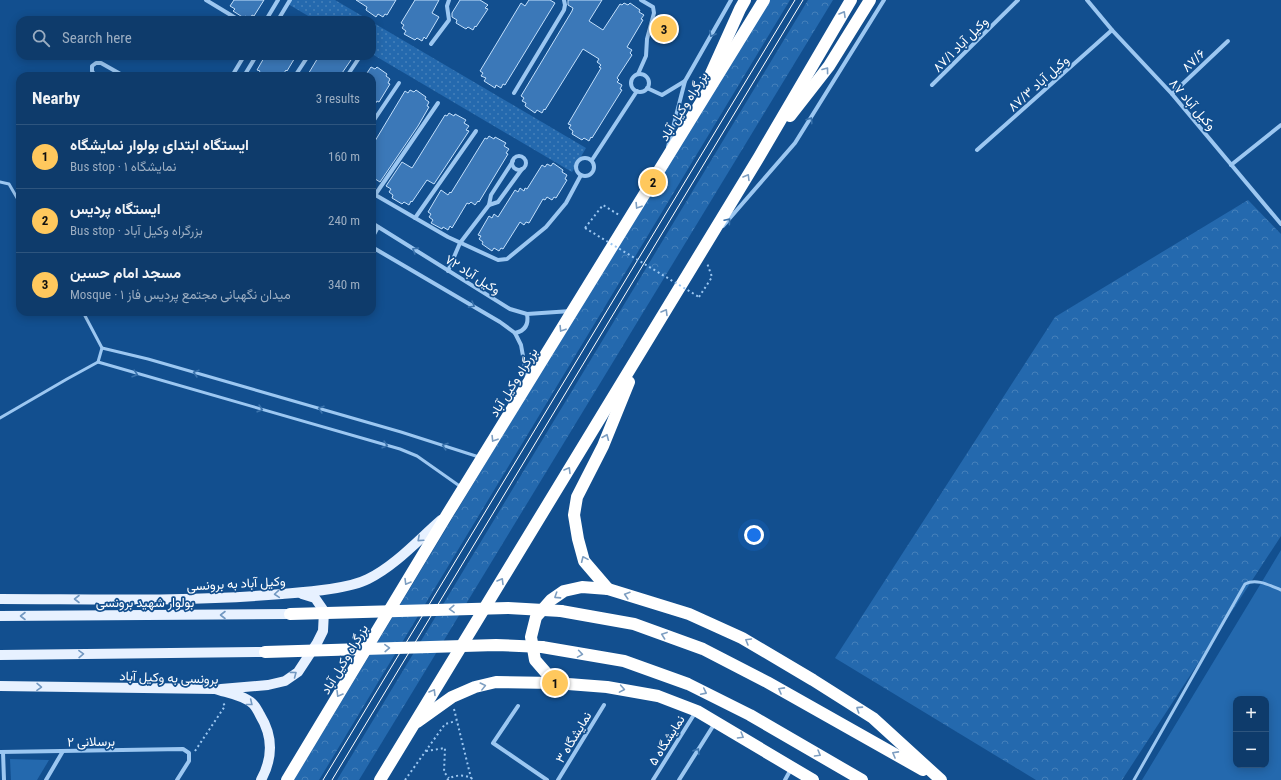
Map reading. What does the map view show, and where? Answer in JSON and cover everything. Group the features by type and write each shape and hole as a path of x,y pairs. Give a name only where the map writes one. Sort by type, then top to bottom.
{"highway":[{"path":"687,125 745,0"},
{"name":"بزرگراه وکیل آباد","path":"287,780 448,513 764,0"},
{"path":"380,780 759,157 851,0"},
{"path":"759,157 829,66 870,0"},
{"path":"608,589 584,561 574,515 577,497 602,446 644,345"},
{"path":"555,683 535,660 531,637 536,617 551,600 564,591 582,587 608,589 690,614 742,638 873,718 941,780"},
{"path":"290,614 508,608 561,611 634,624 703,649 767,682 941,780"},
{"path":"264,652 496,645 542,648 624,661 688,684 750,715 862,780"},
{"path":"413,726 452,697 475,687 496,682 555,683 607,687 658,696 697,711 814,780"}],"main road":[{"name":"وکیل آباد به برونسی","path":"0,599 232,598 345,586 368,579 394,562 448,513"},
{"path":"215,689 285,681 298,672 323,631 324,611 315,598 298,592"},
{"name":"بولوار شهید برونسی","path":"0,616 290,614"},
{"path":"0,655 264,652"},
{"name":"برونسی به وکیل آباد","path":"0,686 215,689 244,698 254,705 265,723 270,743 268,768 262,780"}],"street":[{"path":"206,0 232,16"},
{"path":"268,16 278,0"},
{"path":"280,16 290,0"},
{"path":"431,44 449,20 447,6 450,0"},
{"path":"514,93 564,10 564,0"},
{"path":"638,74 646,56 647,39 654,13 653,7 641,0"},
{"path":"664,163 685,81 731,0"},
{"path":"702,250 795,143 884,0"},
{"name":"وکیل آباد ۸۷/۱","path":"932,86 1018,0"},
{"name":"وکیل آباد ۸۷","path":"1087,0 1112,30 1172,94 1281,224"},
{"name":"وکیل آباد ۸۷/۳","path":"977,150 1112,30"},
{"name":"۸۷/۶","path":"1172,94 1228,40"},
{"path":"234,72 242,60"},
{"path":"246,72 254,60"},
{"path":"298,72 305,60"},
{"path":"350,72 358,60"},
{"path":"93,72 92,66 96,63 101,63 117,72"},
{"path":"638,74 644,74 648,78 649,83 647,88 642,91 637,91 631,82 633,77 638,74"},
{"path":"647,88 662,95 685,81"},
{"path":"376,117 399,83"},
{"path":"592,160 637,91"},
{"path":"376,190 438,103"},
{"path":"1231,165 1281,125"},
{"path":"415,218 476,132"},
{"path":"448,270 460,243 489,205 491,196 513,161 515,158 522,157 526,163 522,169 498,202 489,205"},
{"path":"584,158 592,160 595,166 592,173 585,176 581,175 576,170 578,161 584,158"},
{"path":"513,161 515,168 518,170 522,169"},
{"path":"376,196 448,238 498,260 507,259 546,227 566,204 581,175"},
{"path":"376,231 378,227"},
{"name":"۷۲ وکیل آباد","path":"378,227 510,309 527,314 573,311"},
{"name":"۷۲ وکیل آباد","path":"376,249 500,322 515,333"},
{"path":"527,314 528,321 526,327 521,332 515,333 521,345 528,383"},
{"name":"نمایشگاه ۳","path":"558,780 604,705"},
{"path":"518,706 492,744 548,780"},
{"name":"نمایشگاه ۵","path":"653,780 697,711"},
{"path":"679,780 716,721"},
{"name":"برسلانی ۲","path":"1,752 183,749 189,753 189,760"},
{"path":"46,780 63,751"},
{"path":"1,752 4,780"},
{"path":"177,780 189,760"},
{"path":"785,780 793,767"}],"lane":[{"path":"0,182 9,184 16,196"},
{"path":"85,316 102,348 98,362"},
{"path":"102,348 148,359 401,432 482,458"},
{"path":"0,418 98,362 410,453 463,489"},
{"path":"1134,780 1245,584 1250,581 1255,581 1281,590"}],"path":[{"path":"629,220 603,205 585,228 699,297 712,277"},
{"path":"189,760 225,706 215,689"},
{"path":"452,697 456,721 471,778"},
{"path":"405,780 445,724 456,721"},
{"path":"426,751 445,748 444,772 448,779 456,775 474,780"}],"green space":[{"path":"290,0 335,0 362,16 308,16 288,4"},
{"path":"766,0 790,0 319,780 294,780"},
{"path":"808,0 833,0 359,780 337,780"},
{"path":"376,24 586,148 572,172 376,56"},
{"path":"1248,200 1281,234 1281,536 1122,780 1036,780 835,658 1055,317"},
{"path":"1281,550 1281,780 1142,780"},
{"path":"10,759 49,760 37,780 11,780"}],"building":[{"path":"234,0 264,0 254,16 241,16 233,11 235,9 230,6"},
{"path":"356,0 396,0 387,15 385,14 383,17 378,14 376,17 366,10 367,7"},
{"path":"415,0 439,0 432,13 439,17 426,39 424,37 422,41 417,38 415,40 404,34 406,31 402,28 404,25 401,23"},
{"path":"460,0 480,0 488,5 485,8 488,9 473,30 468,27 466,29 456,23 457,20 452,17 452,13"},
{"path":"529,0 550,0 555,3 505,85 503,84 501,88 496,85 495,88 484,81 486,78 481,76 483,73 480,71 521,3 525,6"},
{"path":"568,0 602,0 589,21 603,30 620,4 622,5 624,3 628,5 630,3 644,15 641,19 643,20 627,47 632,50 630,53 632,55 617,78 619,80 617,82 622,85 620,89 622,90 589,141 584,138 582,140 572,134 573,131 569,128 571,125 568,124 601,68 599,67 601,65 597,62 599,59 583,49 542,113 537,110 535,113 525,106 526,103 522,101 524,98 521,96 572,11 573,8 568,5"},
{"path":"263,60 294,60 287,71 286,70 285,72 259,72 257,70"},
{"path":"317,60 351,60 343,72 309,72"},
{"path":"371,67 375,69 377,67 387,74 386,76 390,79 388,83 390,84 379,102 377,101 376,103 376,72 368,72"},
{"path":"410,90 414,92 416,90 426,97 425,99 429,102 427,106 429,107 380,182 376,180 376,139 405,91 408,93"},
{"path":"449,113 454,116 455,114 466,120 464,123 469,126 466,130 469,131 434,184 427,180 409,205 404,202 402,204 392,198 393,195 389,192 391,189 386,186 402,162 412,168 445,115 447,116"},
{"path":"489,136 494,139 495,137 506,143 504,146 509,149 506,153 508,154 479,202 478,201 475,205 471,202 469,204 467,203 452,228 450,226 448,230 443,227 442,229 431,223 433,220 429,217 431,214 428,212 441,190 448,195 450,192 451,193 485,138 487,139"},
{"path":"553,163 567,175 565,179 567,180 556,198 554,197 552,200 547,197 545,200 543,199 529,223 526,222 524,225 520,222 503,249 501,248 499,251 494,248 492,251 482,244 483,242 479,239 481,236 478,235 489,216 492,218 494,214 498,217 515,190 518,192 520,188 524,191 525,188 527,189 542,165 545,167 547,164 551,166"}],"tram line":[{"path":"323,780 795,0"},
{"path":"332,780 803,0"}],"place":[{"name":"مسجد امام حسین","path":"664,29"},
{"name":"ایستگاه پردیس","path":"653,182"},
{"name":"ایستگاه ابتدای بولوار نمایشگاه","path":"555,683"}]}
